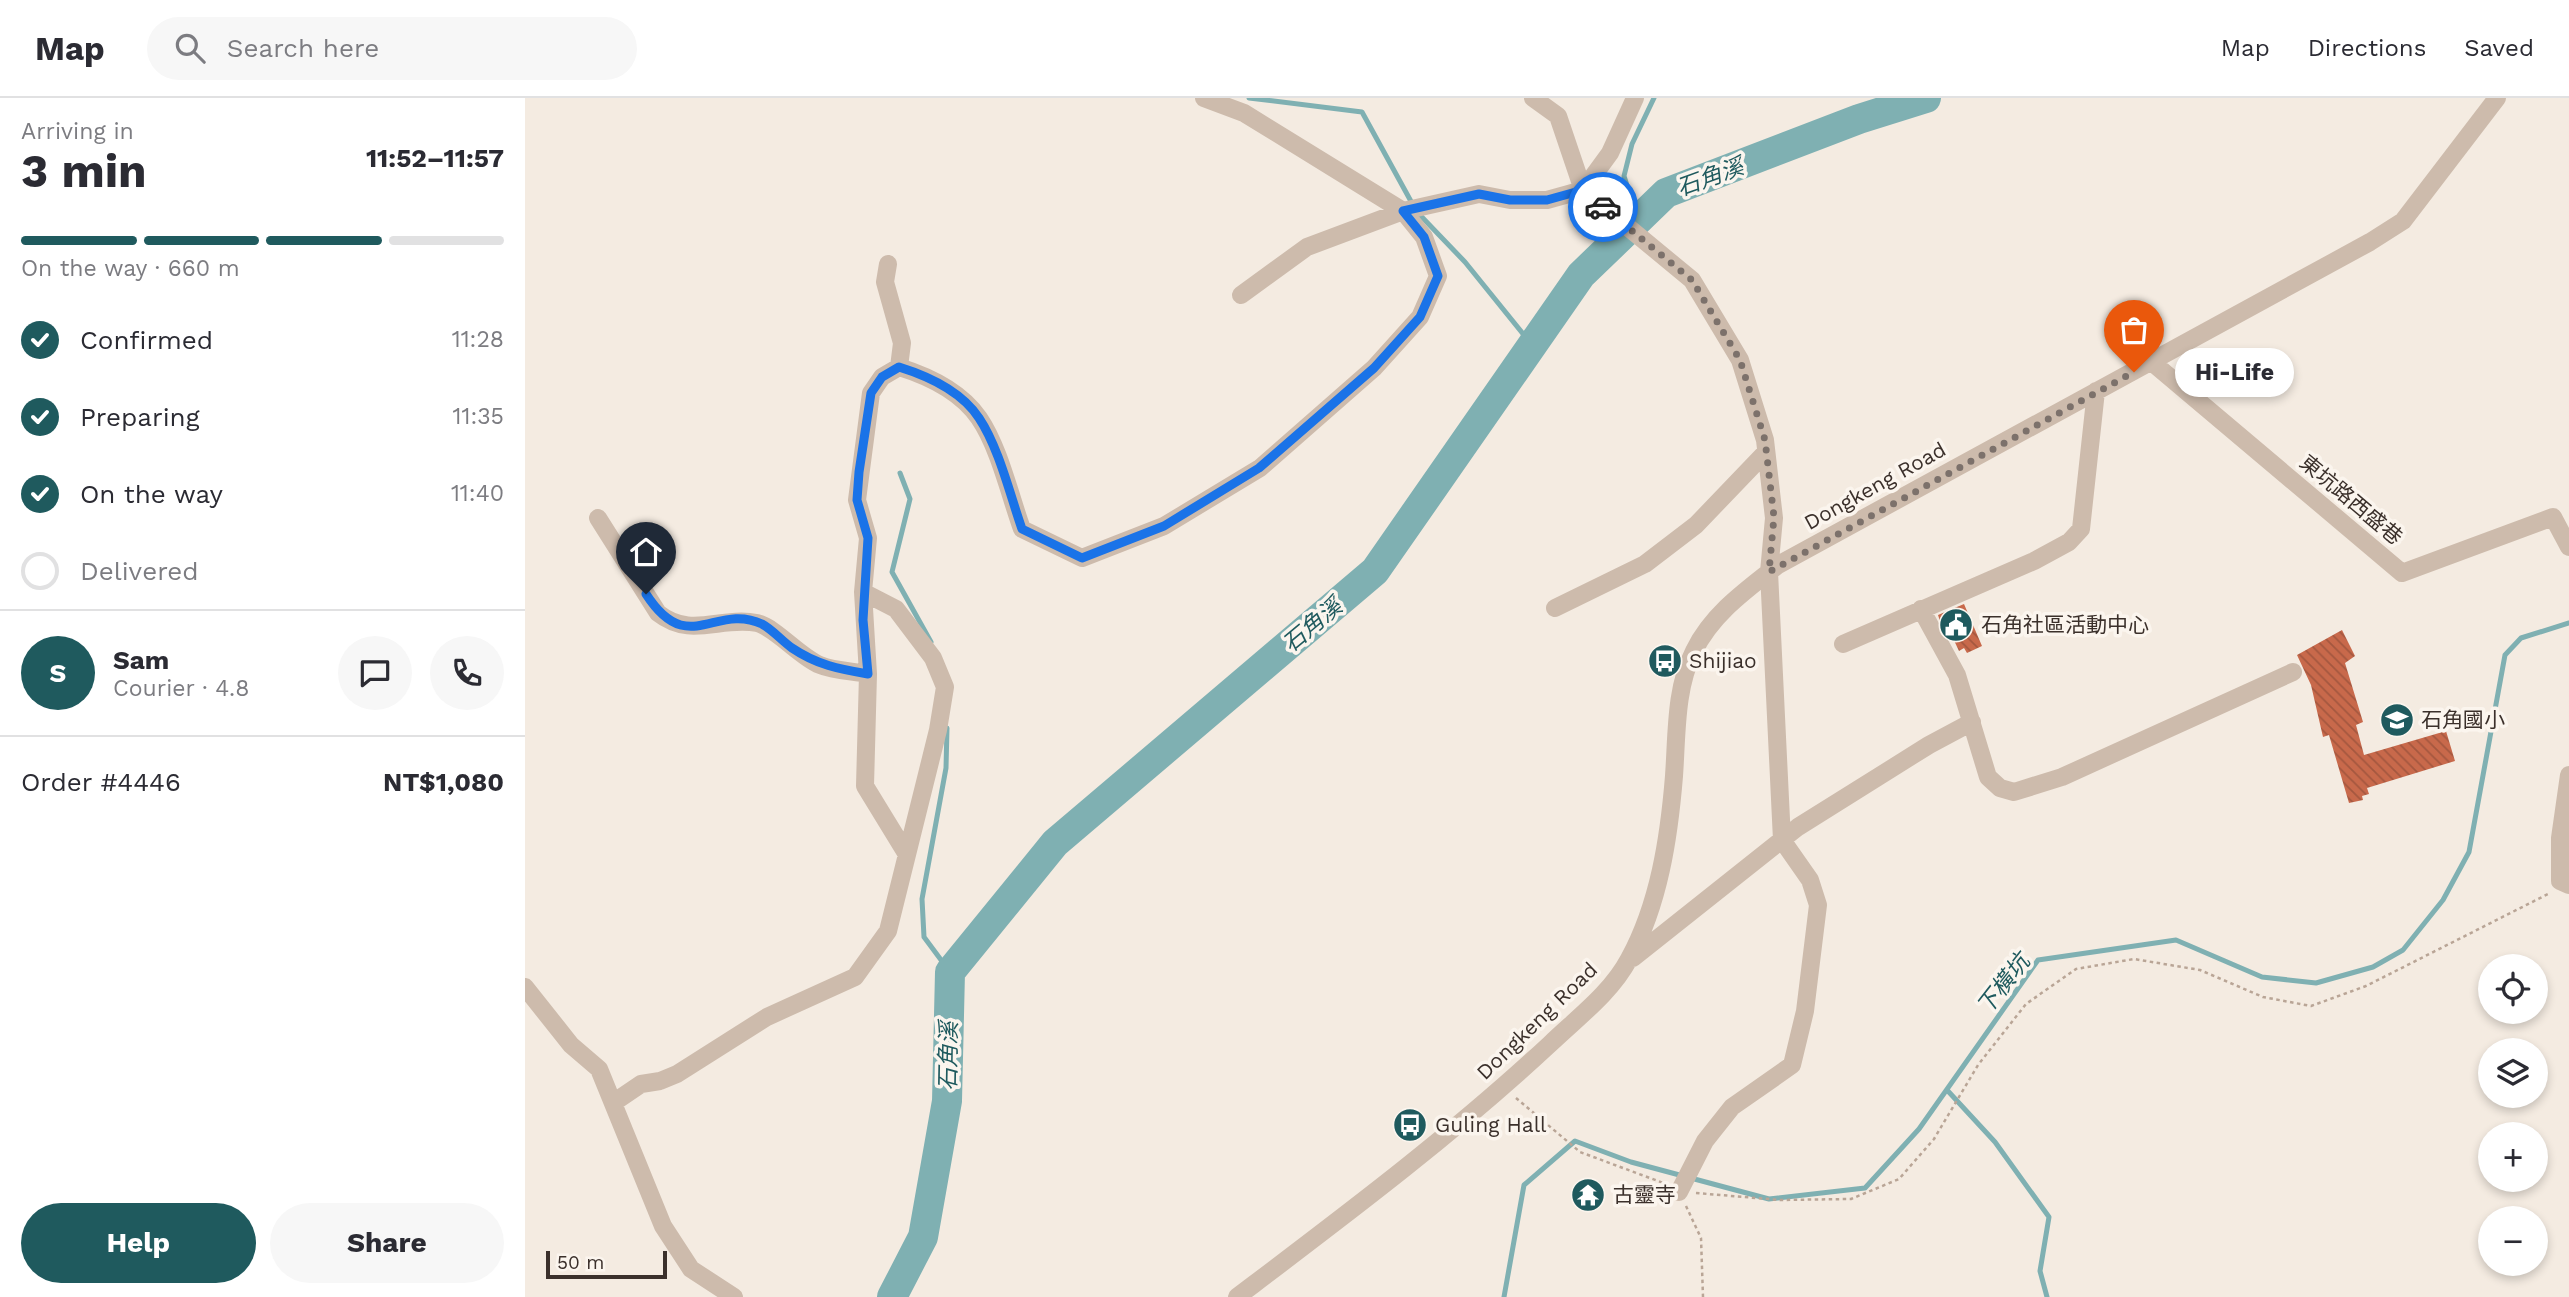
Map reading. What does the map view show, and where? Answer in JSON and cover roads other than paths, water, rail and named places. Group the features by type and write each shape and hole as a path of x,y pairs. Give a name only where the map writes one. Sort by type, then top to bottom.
{"street":[{"path":"906,853 865,786 868,674 863,592 868,538 857,500 871,393 882,377 899,367 926,375 951,392 979,418 1022,529 1082,558 1164,526 1259,468 1374,368 1420,317 1438,276 1424,237 1403,211 1244,113 1204,98"},
{"path":"1533,98 1558,117 1583,190 1692,280 1740,360 1766,452 1774,517 1769,572 1782,839 1810,880 1818,905 1805,1011 1791,1065 1732,1107 1705,1141 1680,1189"},
{"path":"1241,295 1307,247 1403,211 1479,194 1510,200 1547,200 1583,190 1610,153 1635,98"},
{"name":"Dongkeng Road","path":"1237,1297 1329,1230 1503,1087 1606,991 1628,962 1645,928 1656,892 1674,783 1686,668 1695,648 1732,600 1769,572 2096,391 2153,363 2403,221 2497,98"},
{"path":"888,264 885,282 902,343 899,367"},
{"name":"東坑路西盛巷","path":"2153,363 2402,573 2553,517 2569,547"},
{"path":"1843,645 2034,561 2069,542 2081,529 2096,391"},
{"path":"1555,608 1645,564 1696,525 1766,452"},
{"path":"598,518 659,613 672,624 693,627 736,620 761,624 790,647 821,666 868,674"},
{"path":"613,1103 641,1084 660,1081 677,1074 768,1017 855,976 888,931 938,730 945,687 933,658 896,609 863,592"},
{"path":"1921,609 1957,675 1988,777 2000,788 2014,792 2062,777 2293,672"},
{"path":"1628,962 1782,839 1918,751 1972,722"},
{"path":"2565,883 2560,838 2569,775"},
{"path":"525,987 571,1045 599,1069 663,1226 691,1269 734,1297"}],"waterway":[{"path":"1249,98 1362,112 1413,205"},
{"path":"1638,220 1624,176 1632,144 1654,98"},
{"name":"石角溪","path":"892,1297 923,1237 947,1101 950,972 1055,843 1375,571 1581,275 1666,193 1859,119 1926,98"},
{"path":"1418,213 1465,262 1532,345"},
{"path":"900,473 910,499 892,572 931,642"},
{"name":"下橫坑","path":"1504,1297 1524,1185 1575,1141 1631,1162 1769,1199 1865,1188 1919,1129 2038,960 2176,940 2262,977 2316,983 2373,967 2403,950 2443,900 2469,852 2505,655 2521,638 2569,623"},
{"path":"947,728 946,768 922,899 924,937 950,972"},
{"path":"1947,1090 1995,1142 2049,1217 2040,1271 2047,1297"}],"place":[{"name":"Hi-Life","path":"2134,372"},
{"name":"石角社區活動中心","path":"1956,625"},
{"name":"Shijiao","path":"1665,661"},
{"name":"石角國小","path":"2397,720"},
{"name":"Guling Hall","path":"1410,1125"},
{"name":"古靈寺","path":"1588,1195"}]}
